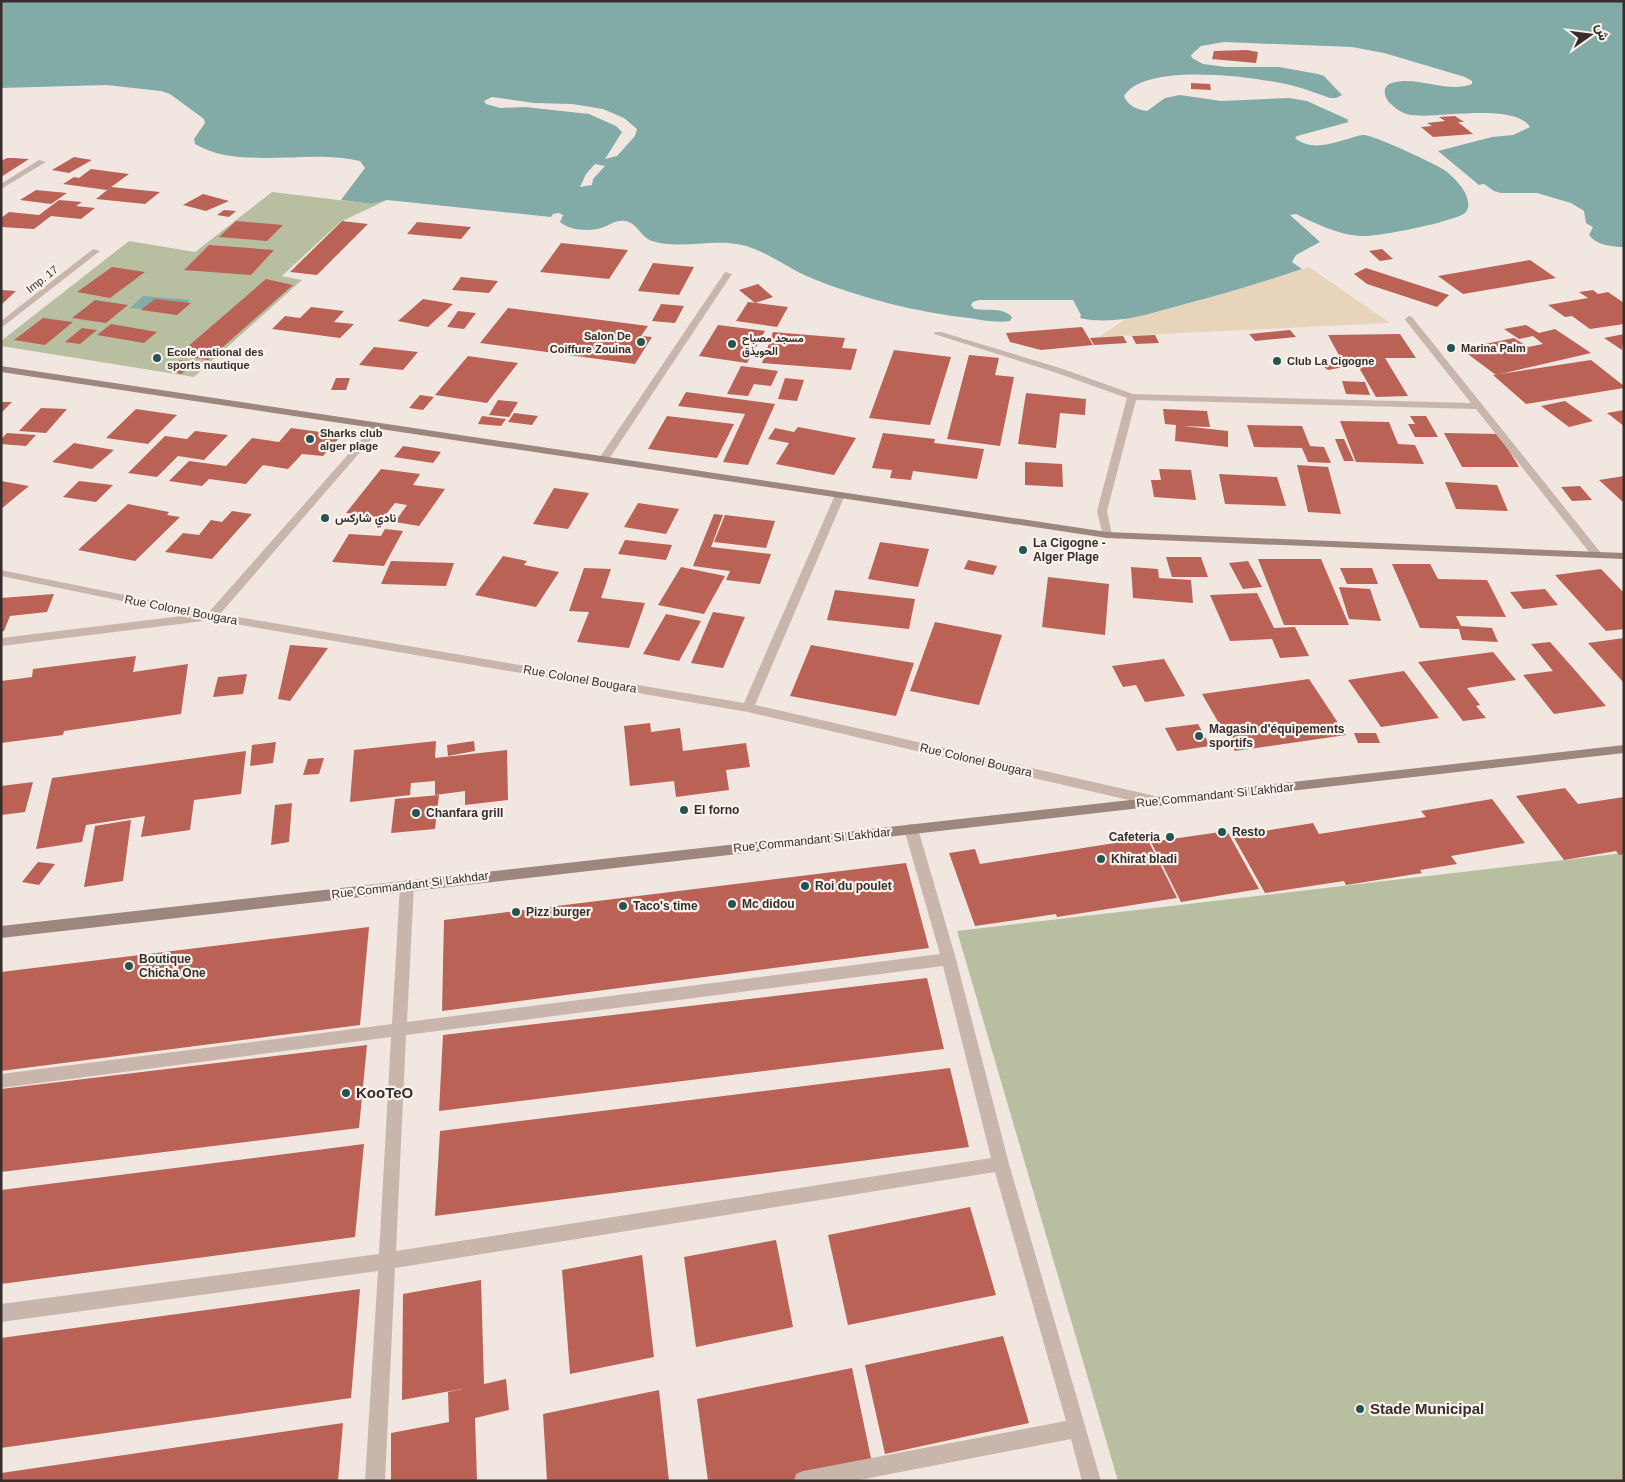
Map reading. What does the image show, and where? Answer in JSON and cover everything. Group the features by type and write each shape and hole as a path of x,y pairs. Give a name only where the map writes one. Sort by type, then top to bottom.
{"street":[{"path":"1,187 42,162"},
{"name":"Imp. 17","path":"1,325 96,251"},
{"path":"603,460 728,274"},
{"path":"1409,319 1597,555"},
{"path":"938,334 1057,370 1132,397 1478,406"},
{"path":"1,369 1107,535 1624,556"},
{"path":"1107,535 1102,511 1132,397"},
{"path":"1,642 212,616 378,426"},
{"path":"748,708 840,495"},
{"name":"Rue Colonel Bougara","path":"1,573 212,616 748,708 1155,802"},
{"name":"Rue Commandant Si Lakhdar","path":"1,932 1624,749"},
{"path":"911,829 949,959 1001,1164 1092,1481"},
{"path":"375,1481 407,885"},
{"path":"1,1081 949,959"},
{"path":"1,1313 387,1261 1001,1164"},
{"path":"803,1481 1078,1428"}],"green space":[{"path":"272,192 372,204 387,200 340,222 282,276 302,280 194,377 1,346 1,341 129,241 195,252"},
{"path":"1624,853 1624,1481 1118,1481 957,931"}],"sand":[{"path":"1309,267 1390,323 1099,337 1127,318 1198,301"}],"water":[{"path":"1,1 1624,1 1624,247 1605,245 1592,238 1589,235 1593,227 1586,223 1584,211 1571,203 1537,193 1501,193 1494,191 1484,184 1479,185 1438,151 1492,137 1513,135 1530,127 1521,119 1492,113 1411,115 1395,108 1385,96 1386,87 1392,83 1412,81 1452,87 1472,84 1472,81 1465,77 1384,53 1352,47 1224,42 1201,46 1191,55 1192,58 1203,64 1226,67 1279,67 1318,74 1324,76 1342,95 1330,98 1278,82 1204,74 1154,78 1136,85 1124,96 1133,106 1147,111 1165,98 1180,95 1221,101 1289,98 1307,101 1349,120 1347,121 1349,122 1295,138 1307,144 1320,145 1363,135 1416,155 1443,169 1459,184 1468,201 1466,212 1460,216 1433,224 1368,236 1343,233 1296,214 1290,215 1320,242 1296,255 1292,262 1302,269 1229,292 1133,317 1107,320 1080,318 1081,315 1073,300 979,300 971,305 974,309 1004,312 1012,317 1010,321 989,321 949,315 908,308 849,292 811,278 760,251 742,245 731,243 674,244 652,241 633,224 625,221 599,229 581,230 560,222 563,215 559,213 553,214 551,217 387,200 372,204 341,200 365,168 360,161 319,157 254,158 213,152 195,144 194,139 205,123 204,119 170,94 161,91 106,85 1,88"},
{"path":"143,296 190,300 178,312 130,308"}],"pier":[{"path":"492,97 534,103 572,104 603,109 624,118 637,129 635,136 617,156 605,159 622,132 616,126 589,114 525,107 500,108 486,104 484,101"},
{"path":"595,164 605,166 593,179 592,185 580,187 586,174"}],"building":[{"path":"1247,50 1258,52 1256,63 1212,59 1214,51"},
{"path":"1191,83 1210,84 1211,90 1191,89"},
{"path":"1455,116 1464,122 1458,122 1473,134 1433,137 1421,127 1432,126 1427,123 1445,121 1439,117"},
{"path":"74,157 92,160 69,173 52,170"},
{"path":"7,158 29,159 1,177 1,161"},
{"path":"91,169 129,174 107,190 63,184 74,177 79,178"},
{"path":"111,187 160,192 145,204 96,199"},
{"path":"36,190 67,193 51,204 20,200"},
{"path":"203,194 229,201 206,211 183,205"},
{"path":"59,200 82,202 76,206 95,208 81,219 51,216 34,229 1,227 1,218 9,212 39,215"},
{"path":"224,210 236,211 229,217 217,215"},
{"path":"236,221 283,225 267,241 219,237"},
{"path":"342,221 368,224 317,275 290,272"},
{"path":"417,222 471,227 461,239 407,234"},
{"path":"561,243 628,250 609,279 540,272"},
{"path":"209,245 274,250 251,275 184,270"},
{"path":"1382,249 1393,259 1380,261 1369,251"},
{"path":"1530,260 1556,278 1463,294 1438,276"},
{"path":"653,263 694,267 679,295 638,291"},
{"path":"112,267 145,272 110,298 77,292"},
{"path":"1366,268 1449,295 1437,307 1367,284 1354,274"},
{"path":"461,277 498,281 489,293 452,290"},
{"path":"266,279 293,285 208,360 178,355"},
{"path":"758,284 773,297 755,303 739,290"},
{"path":"1,290 16,291 1,305"},
{"path":"1593,290 1598,294 1608,292 1624,303 1624,324 1590,329 1572,316 1565,317 1548,305 1588,298 1579,292"},
{"path":"155,299 191,303 177,315 141,310"},
{"path":"423,299 453,304 428,327 398,321"},
{"path":"95,300 128,305 106,323 72,318"},
{"path":"748,302 788,307 777,327 736,321"},
{"path":"661,304 684,306 675,323 652,321"},
{"path":"311,307 344,311 334,322 354,324 340,338 272,329 285,316 300,318"},
{"path":"508,308 648,326 641,336 652,337 635,364 480,343"},
{"path":"458,311 476,313 464,329 447,327"},
{"path":"43,318 73,322 45,345 14,340"},
{"path":"111,324 157,332 144,343 97,335"},
{"name":"مسجد مصباح الحويذق","path":"718,325 765,331 747,363 699,356"},
{"path":"1526,325 1539,333 1555,329 1591,353 1496,375 1461,349 1514,338 1528,347 1543,344 1533,336 1519,339 1504,329"},
{"path":"1082,327 1093,345 1041,350 1010,342 1006,333"},
{"path":"82,328 97,330 80,344 65,342"},
{"path":"1290,330 1296,337 1255,341 1249,334"},
{"path":"773,332 845,338 842,348 857,349 851,370 762,363"},
{"path":"1400,334 1416,358 1385,358 1408,396 1376,397 1354,359 1341,359 1328,335"},
{"path":"1624,334 1622,350 1604,338"},
{"path":"1155,335 1159,343 1136,344 1132,336"},
{"path":"1123,336 1127,343 1094,345 1090,338"},
{"path":"374,347 418,352 403,370 359,365"},
{"path":"894,350 951,357 930,425 869,418"},
{"path":"969,355 999,358 995,375 1014,377 1000,446 947,439"},
{"path":"468,356 518,363 487,403 435,395"},
{"path":"181,360 196,363 181,374 166,370"},
{"path":"1335,360 1344,367 1328,370 1319,363"},
{"path":"1591,360 1624,386 1624,388 1526,404 1493,375"},
{"path":"741,366 778,371 771,386 754,384 748,396 727,394"},
{"path":"336,378 350,378 346,390 331,390"},
{"path":"785,378 804,380 797,401 778,399"},
{"path":"1342,381 1365,382 1370,395 1346,394"},
{"path":"686,392 775,404 748,465 723,462 745,414 678,406"},
{"path":"1026,393 1086,399 1085,415 1060,413 1056,448 1018,444"},
{"path":"420,395 434,397 423,410 409,408"},
{"path":"498,400 518,402 509,417 489,415"},
{"path":"1565,401 1593,421 1569,427 1541,406"},
{"path":"1,402 12,402 1,413"},
{"path":"41,408 67,409 46,433 19,431"},
{"path":"136,409 177,415 148,444 106,438"},
{"path":"1163,409 1207,411 1210,427 1183,426 1228,431 1228,447 1175,441 1176,425 1165,424"},
{"path":"1624,410 1624,426 1607,413"},
{"path":"514,413 538,416 532,425 508,422"},
{"path":"482,416 506,419 501,426 478,424"},
{"path":"667,416 734,424 717,458 648,449"},
{"path":"1410,416 1426,416 1438,437 1415,437 1408,424 1415,424"},
{"path":"1340,421 1389,422 1398,444 1415,445 1424,464 1356,462"},
{"path":"1247,425 1302,426 1310,446 1324,447 1331,463 1308,462 1302,448 1254,447"},
{"path":"798,427 856,438 834,475 776,464 789,443 768,439 775,428 794,432"},
{"path":"291,428 342,435 323,456 302,454 288,469 263,465 246,484 209,479 202,486 169,481 189,461 226,466 252,438 279,442"},
{"path":"195,431 228,435 204,460 178,456 157,477 128,473 165,436 187,439"},
{"path":"7,433 36,435 26,446 1,444 1,439"},
{"path":"883,433 935,439 934,443 984,449 977,479 913,471 911,480 890,478 892,470 872,468"},
{"path":"1444,433 1499,434 1519,467 1462,467"},
{"path":"1335,439 1344,439 1354,461 1344,461"},
{"path":"74,443 114,450 92,469 52,462"},
{"path":"403,446 441,452 433,463 394,457"},
{"path":"1025,462 1062,464 1063,487 1025,485"},
{"path":"1297,465 1328,467 1341,514 1308,512"},
{"path":"381,469 420,474 413,485 445,489 419,526 395,522 407,505 395,503 383,518 346,513"},
{"path":"1159,469 1191,470 1196,500 1154,497 1151,480 1161,480"},
{"path":"1219,474 1277,477 1286,506 1225,504"},
{"path":"1624,476 1624,503 1599,480"},
{"path":"1,481 29,486 1,509"},
{"path":"79,481 113,485 96,502 63,497"},
{"path":"1445,482 1497,485 1508,511 1456,509"},
{"path":"1580,486 1592,500 1572,501 1561,487"},
{"path":"554,488 589,493 568,529 533,524"},
{"path":"638,503 679,509 666,534 624,527"},
{"path":"128,504 169,512 167,515 180,517 135,561 78,550"},
{"path":"232,511 252,514 212,559 165,552 183,533 199,535 211,520 222,522"},
{"path":"714,514 723,515 711,547 771,554 760,584 726,580 730,571 693,566"},
{"path":"725,515 775,521 766,548 714,542"},
{"path":"385,529 403,531 384,566 332,562 349,534 381,536"},
{"path":"625,540 672,545 666,560 618,554"},
{"path":"880,542 929,549 918,587 868,579"},
{"path":"503,556 527,561 524,565 559,572 536,607 475,595"},
{"path":"1166,557 1201,557 1208,577 1172,577"},
{"path":"1258,559 1321,559 1349,625 1284,625"},
{"path":"968,560 997,566 993,575 964,569"},
{"path":"391,561 454,563 446,586 381,584"},
{"path":"1248,561 1262,587 1243,589 1229,563"},
{"path":"1392,564 1430,564 1438,579 1487,580 1506,617 1456,616 1461,626 1492,628 1498,642 1462,640 1459,629 1420,628"},
{"path":"681,567 725,576 704,614 658,605"},
{"path":"1131,567 1158,569 1159,578 1191,580 1193,603 1133,598"},
{"path":"584,568 611,569 601,598 645,603 629,648 577,642 589,612 569,611"},
{"path":"1340,568 1372,568 1378,584 1347,584"},
{"path":"1601,569 1624,593 1624,629 1606,631 1555,575"},
{"path":"1048,577 1109,584 1105,635 1042,627"},
{"path":"1339,587 1370,589 1381,621 1349,619"},
{"path":"1545,589 1558,605 1523,609 1510,592"},
{"path":"835,590 915,599 909,629 827,620"},
{"path":"1257,593 1274,628 1295,627 1309,656 1280,658 1272,639 1230,641 1210,595"},
{"path":"54,594 47,612 10,616 4,631 1,632 1,598"},
{"path":"713,612 745,617 723,668 691,663"},
{"path":"666,614 701,621 679,661 643,654"},
{"path":"935,622 1002,635 979,705 910,691"},
{"path":"1624,638 1624,683 1588,643"},
{"path":"1550,642 1606,706 1554,714 1523,675 1553,671 1531,644"},
{"path":"290,645 328,648 290,701 278,699"},
{"path":"811,645 914,663 896,716 790,696"},
{"path":"1493,652 1516,680 1467,688 1480,705 1476,706 1486,718 1463,721 1418,662"},
{"path":"136,656 133,672 188,664 181,714 64,731 63,735 1,743 1,681 32,677 33,669"},
{"path":"1164,659 1185,696 1145,702 1136,685 1123,687 1112,666"},
{"path":"1404,671 1439,718 1381,727 1348,680"},
{"path":"247,674 243,694 213,697 218,677"},
{"path":"1309,679 1346,735 1235,751 1202,694"},
{"path":"650,723 651,732 680,728 683,751 746,743 750,767 726,770 729,790 676,797 674,781 630,786 624,726"},
{"path":"1198,724 1210,746 1177,751 1165,728"},
{"path":"1354,733 1376,733 1380,743 1358,743"},
{"path":"436,741 435,758 507,750 508,800 465,805 465,791 435,795 435,781 411,783 410,795 350,802 354,750"},
{"path":"474,741 475,751 448,756 447,745"},
{"path":"276,742 273,763 250,766 252,745"},
{"path":"246,751 241,794 194,800 190,830 141,837 145,816 86,825 82,842 36,849 52,778"},
{"path":"324,758 319,774 303,775 308,759"},
{"path":"33,782 25,812 1,815 1,786"},
{"path":"1565,788 1578,804 1624,797 1624,854 1619,855 1616,851 1564,860 1516,796"},
{"path":"439,795 435,829 391,833 395,799"},
{"path":"1492,799 1525,843 1451,856 1457,864 1420,870 1422,873 1346,885 1344,881 1265,893 1233,836 1313,823 1319,834 1426,817 1421,811"},
{"path":"292,803 289,842 271,845 275,805"},
{"path":"131,820 123,881 84,887 95,826"},
{"path":"1227,831 1259,889 1181,902 1151,842"},
{"path":"1147,838 1177,898 1057,917 1056,914 975,926 949,853 975,849 980,864"},
{"path":"38,862 55,864 39,885 22,882"},
{"path":"906,863 929,948 442,1011 444,920"},
{"path":"369,927 360,1025 1,1071 1,972"},
{"path":"927,978 944,1049 439,1111 443,1035"},
{"path":"367,1045 359,1128 1,1172 1,1089"},
{"path":"950,1068 969,1147 435,1216 440,1131"},
{"path":"364,1144 355,1237 1,1284 1,1190"},
{"path":"970,1207 996,1295 848,1325 828,1235"},
{"path":"776,1240 793,1327 696,1347 684,1257"},
{"path":"642,1255 654,1357 570,1374 562,1270"},
{"path":"481,1280 484,1384 506,1379 509,1410 475,1418 477,1481 391,1481 391,1433 449,1422 448,1392 467,1388 402,1400 403,1294"},
{"path":"360,1289 351,1398 1,1448 1,1338"},
{"path":"1003,1336 1029,1423 885,1454 865,1365"},
{"path":"852,1368 872,1463 791,1481 708,1481 697,1399"},
{"path":"659,1390 669,1481 547,1481 543,1414"},
{"path":"343,1423 338,1481 1,1481 1,1473"}],"place":[{"name":"Salon De Coiffure Zouina","path":"641,342"},
{"name":"مسجد مصباح الحويذق","path":"732,344"},
{"name":"Marina Palm","path":"1451,348"},
{"name":"Ecole national des sports nautique","path":"157,358"},
{"name":"Club La Cigogne","path":"1277,361"},
{"name":"Sharks club alger plage","path":"310,439"},
{"name":"نادي شاركس","path":"325,518"},
{"name":"La Cigogne - Alger Plage","path":"1023,550"},
{"name":"Magasin d'équipements sportifs","path":"1199,736"},
{"name":"El forno","path":"684,810"},
{"name":"Chanfara grill","path":"416,813"},
{"name":"Resto","path":"1222,832"},
{"name":"Cafeteria","path":"1170,837"},
{"name":"Khirat bladi","path":"1101,859"},
{"name":"Roi du poulet","path":"805,886"},
{"name":"Mc didou","path":"732,904"},
{"name":"Taco's time","path":"623,906"},
{"name":"Pizz burger","path":"516,912"},
{"name":"Boutique Chicha One","path":"129,966"},
{"name":"KooTeO","path":"346,1093"},
{"name":"Stade Municipal","path":"1360,1409"}]}
